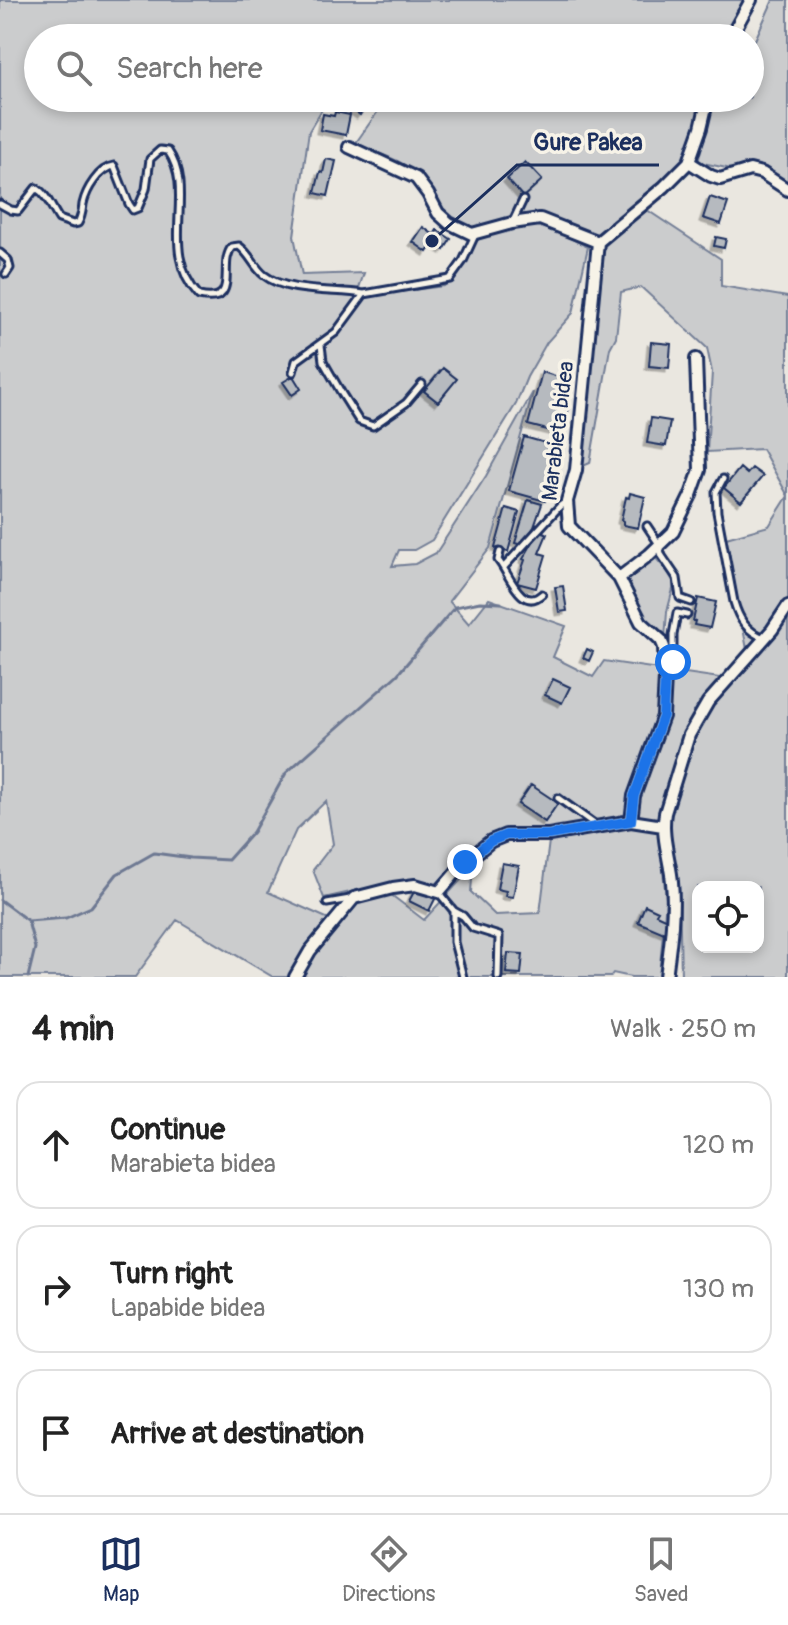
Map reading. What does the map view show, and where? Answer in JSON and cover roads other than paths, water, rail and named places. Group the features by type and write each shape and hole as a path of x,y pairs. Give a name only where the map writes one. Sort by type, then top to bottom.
{"street":[{"path":"738,24 751,0"},
{"path":"349,147 416,178 438,213 449,223 472,234 540,219 598,242 689,162 705,112"},
{"path":"689,162 720,179 750,170 762,173 788,190"},
{"name":"Marabieta bidea","path":"598,242 576,470 567,501 569,526 619,578 641,622 661,640 664,647 663,716 634,796 631,821"},
{"path":"619,578 673,532 700,470 696,359"},
{"path":"666,977 671,944 672,886 663,826 689,735 708,702 765,638 788,606"},
{"path":"295,977 310,951 354,898 415,885 439,892 465,862 491,841 506,835 549,835 631,821 663,826"}],"lane":[{"path":"0,204 18,211 36,188 46,197 59,219 78,223 93,183 103,171 114,166 133,210 138,208 146,189 150,159 160,150 168,151 178,177 177,235 182,267 186,280 199,296 208,298 220,294 227,286 225,263 232,247 239,246 245,250 259,270 276,283 364,294 450,279 463,261 475,234"},
{"path":"512,223 523,200"},
{"path":"0,253 8,260 10,268 6,274"},
{"path":"293,372 296,361 336,332 364,294"},
{"path":"321,345 323,361 359,421 373,426 406,403 422,384"},
{"path":"723,479 716,492 717,512 734,602 745,627 765,638"},
{"path":"504,567 567,501"},
{"path":"647,526 677,578 680,598 691,602"},
{"path":"500,552 498,560 506,575 527,600 542,594"},
{"path":"665,677 673,662 677,613 687,615"},
{"path":"558,798 597,827"},
{"path":"439,892 473,928 499,936 498,977"},
{"path":"327,903 354,898"},
{"path":"454,911 454,942 463,977"}],"waterway":[{"path":"28,921 66,918 91,907 117,874 154,853 228,860 253,832 286,773 397,675 455,607 480,602 501,603"},
{"path":"0,900 28,921 35,948 28,977"}],"place":[{"name":"Gure Pakea","path":"432,241"}]}
